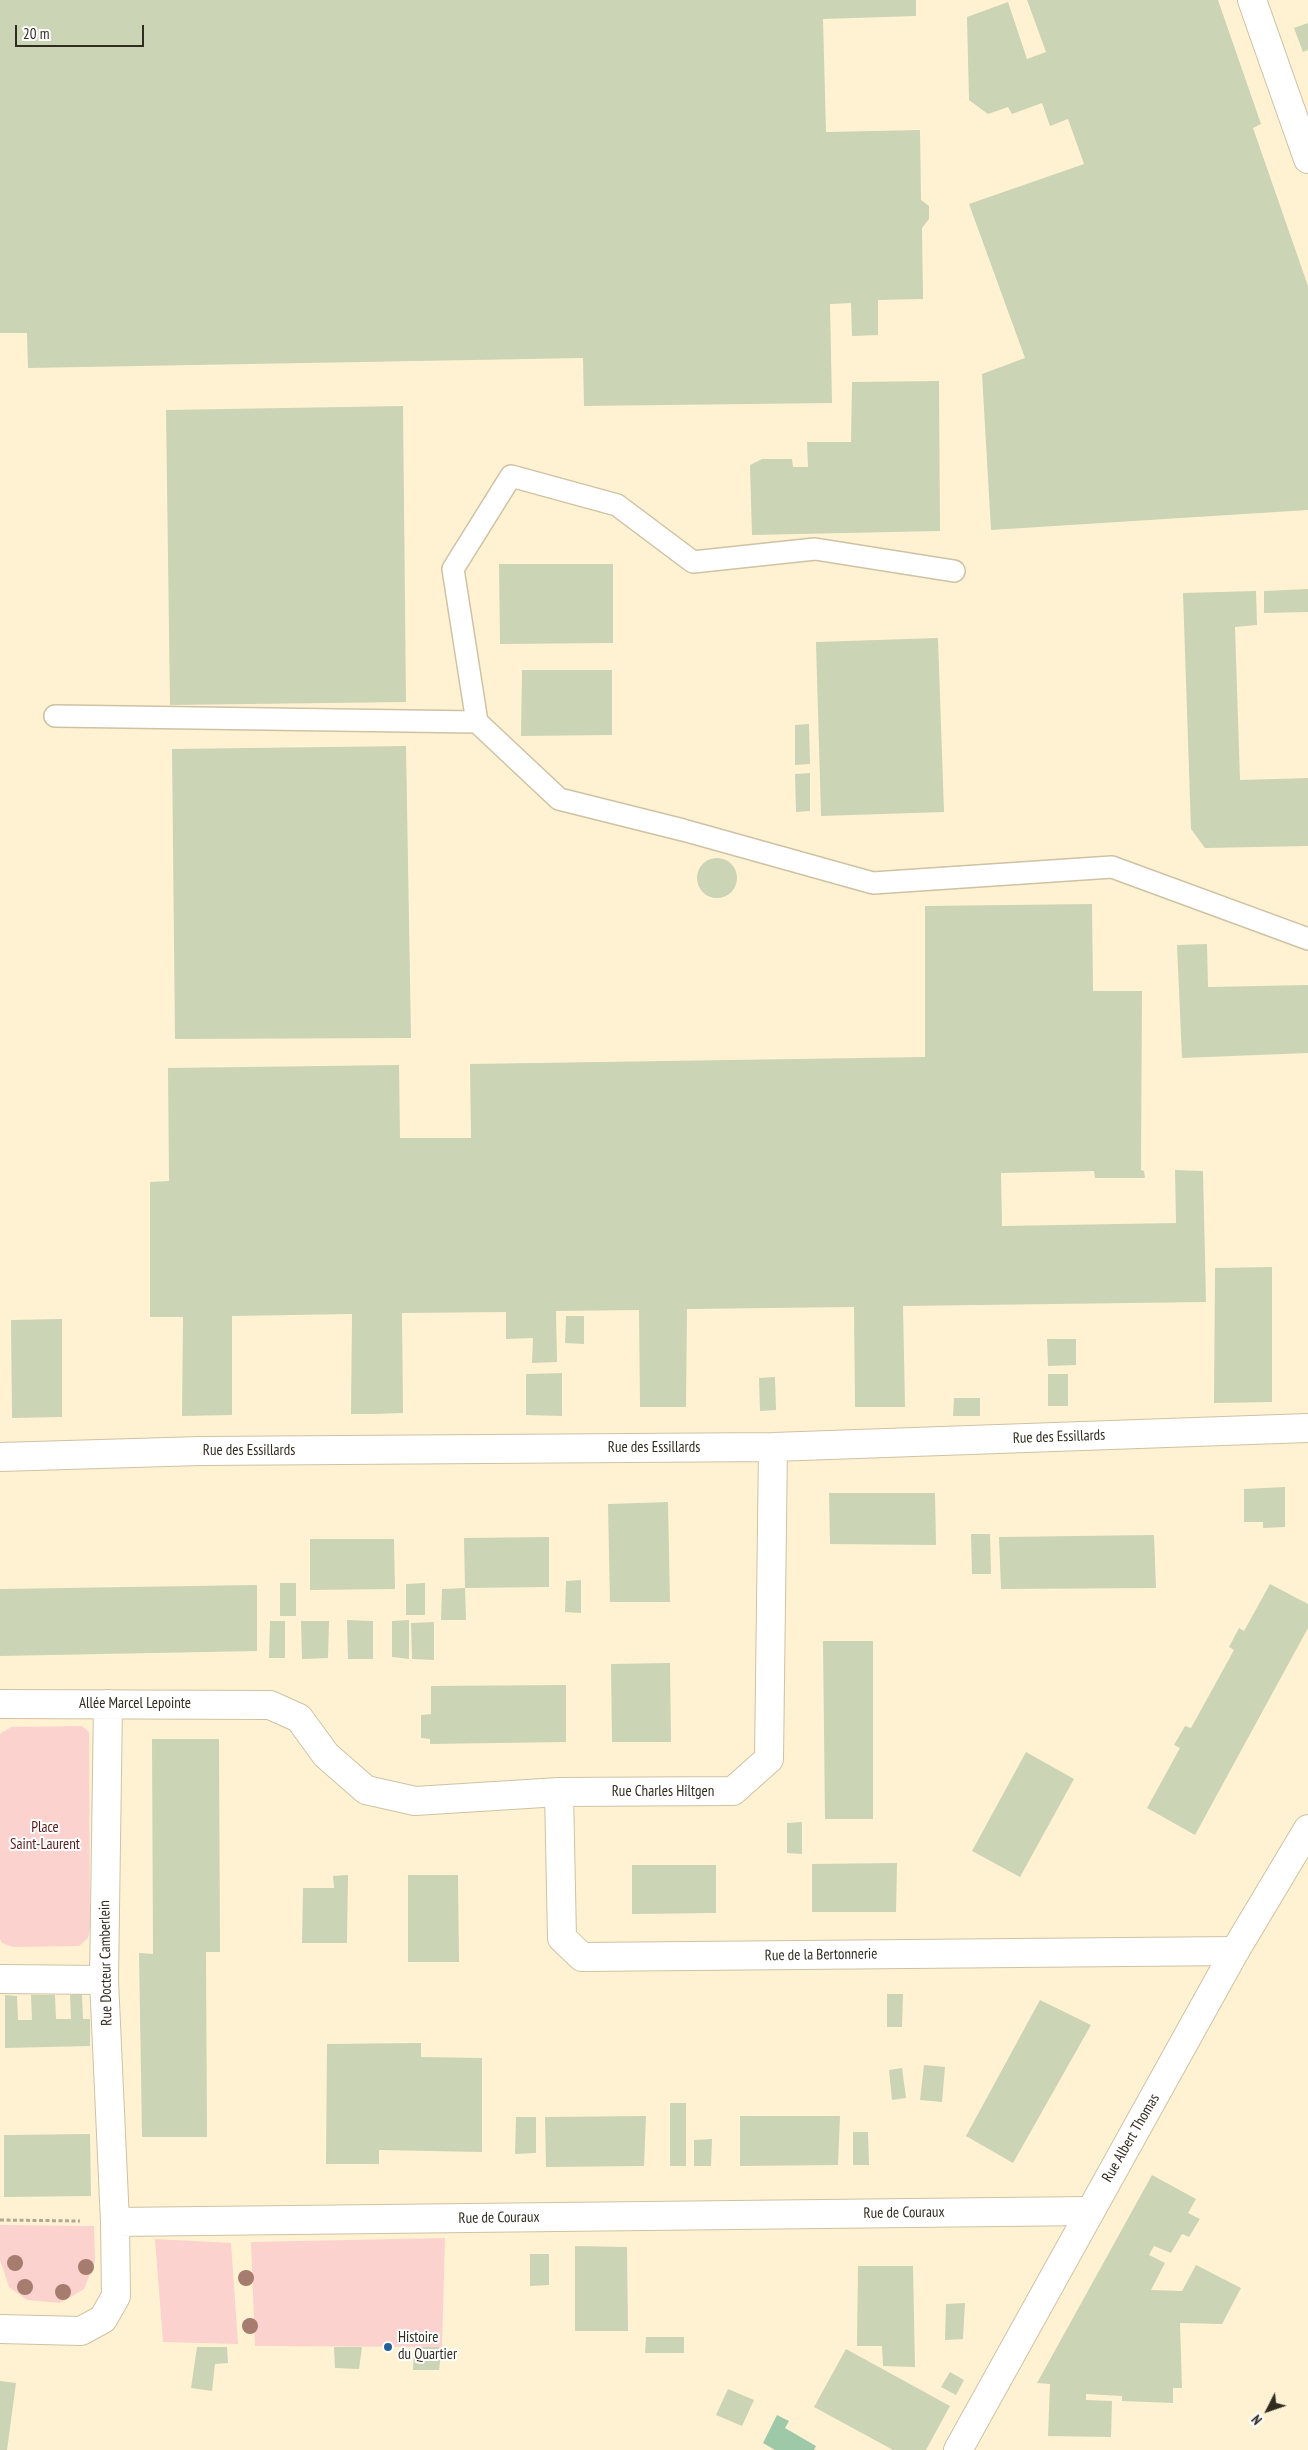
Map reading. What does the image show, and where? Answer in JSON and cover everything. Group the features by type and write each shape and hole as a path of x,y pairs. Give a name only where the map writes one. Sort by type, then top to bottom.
{"street":[{"path":"1252,0 1308,159"},
{"name":"Rue des Essillards","path":"0,1457 211,1451 773,1447 1308,1428"},
{"name":"Rue Charles Hiltgen","path":"270,1705 299,1718 326,1755 366,1790 416,1802 559,1792 733,1791 768,1759 773,1447"},
{"name":"Allée Marcel Lepointe","path":"0,1704 270,1705"},
{"name":"Rue Docteur Camberlein","path":"108,1704 104,1980 115,2222"},
{"name":"Rue de la Bertonnerie","path":"559,1792 562,1938 582,1957 1235,1951"},
{"name":"Rue Albert Thomas","path":"958,2450 1235,1951 1308,1830"},
{"path":"0,1979 104,1980"},
{"name":"Rue de Couraux","path":"115,2222 1089,2211"},
{"path":"0,2329 81,2331 103,2319 116,2296 115,2222"}],"lane":[{"path":"954,571 815,549 693,562 617,504 511,476 453,569 477,722 559,799 684,830 873,883 1112,867 1308,938"},
{"path":"55,716 477,722"}],"path":[{"path":"0,2220 115,2222"}],"green space":[{"name":"Place Saint-Laurent","path":"82,1726 89,1732 90,1927 88,1938 79,1946 13,1947 2,1943 0,1939 0,1734 11,1727"},
{"path":"0,2225 94,2226 95,2261 84,2289 60,2303 27,2300 9,2287 0,2260"},
{"path":"445,2238 442,2347 255,2346 251,2242"},
{"path":"155,2239 231,2243 238,2344 163,2342"}],"shaded area":[{"path":"777,2415 789,2421 785,2428 816,2446 814,2450 775,2450 763,2443"}],"building":[{"path":"0,0 916,0 916,16 823,19 826,132 920,130 921,200 929,206 929,219 922,228 923,299 878,300 878,335 852,336 851,303 830,304 832,403 584,406 583,358 28,368 27,333 0,333"},
{"path":"1027,0 1218,0 1261,124 1253,128 1308,286 1308,510 991,530 982,374 1025,358 969,204 1084,164 1068,119 1050,126 1042,103 1012,114 1008,107 988,114 969,100 967,17 1008,2 1027,59 1046,52"},
{"path":"1308,23 1308,50 1303,52 1294,28"},
{"path":"939,381 940,531 752,535 750,465 762,459 792,459 793,467 808,467 807,442 851,442 852,382"},
{"path":"403,406 406,702 170,705 166,410"},
{"path":"499,564 613,564 613,643 500,644"},
{"path":"1308,589 1308,612 1264,613 1264,591"},
{"path":"1256,591 1257,625 1235,627 1240,780 1308,778 1308,846 1205,848 1191,829 1183,593"},
{"path":"938,638 944,812 821,816 816,642"},
{"path":"522,670 612,670 612,735 521,736"},
{"path":"809,724 810,764 795,765 795,725"},
{"path":"406,746 411,1038 175,1039 172,749"},
{"path":"810,773 810,811 796,812 795,774"},
{"path":"717,858 731,864 737,878 731,892 717,898 703,892 697,878 703,864"},
{"path":"1092,904 1093,991 1142,991 1141,1170 1144,1171 1145,1178 1095,1178 1094,1171 1001,1173 1002,1226 1176,1223 1175,1170 1203,1171 1206,1302 903,1306 905,1407 855,1407 854,1307 687,1309 686,1407 640,1407 639,1310 556,1311 557,1362 532,1363 533,1338 506,1339 506,1312 402,1313 403,1413 374,1414 351,1414 352,1314 232,1316 232,1415 182,1416 183,1317 150,1317 150,1182 169,1181 168,1068 399,1065 400,1138 471,1138 470,1064 925,1057 925,906"},
{"path":"1207,944 1208,987 1308,985 1308,1053 1182,1058 1177,945"},
{"path":"1272,1267 1272,1402 1214,1403 1215,1268"},
{"path":"566,1316 584,1316 584,1344 565,1343"},
{"path":"62,1319 62,1417 12,1418 11,1320"},
{"path":"1047,1339 1076,1339 1076,1365 1048,1366"},
{"path":"562,1373 562,1416 526,1415 526,1374"},
{"path":"1048,1374 1068,1374 1068,1406 1048,1406"},
{"path":"775,1377 776,1410 760,1411 759,1378"},
{"path":"954,1398 980,1398 980,1416 953,1416"},
{"path":"1285,1487 1285,1527 1263,1528 1263,1522 1244,1522 1244,1489"},
{"path":"829,1493 935,1493 936,1545 830,1544"},
{"path":"668,1502 670,1602 610,1602 608,1504"},
{"path":"971,1534 990,1534 991,1574 972,1574"},
{"path":"1154,1535 1156,1588 1001,1589 999,1537"},
{"path":"549,1537 549,1587 465,1588 464,1538"},
{"path":"310,1539 394,1539 395,1589 310,1590"},
{"path":"581,1580 581,1613 565,1612 566,1581"},
{"path":"280,1583 296,1583 296,1616 280,1616"},
{"path":"425,1583 425,1615 406,1615 406,1584"},
{"path":"1270,1584 1308,1604 1308,1628 1195,1835 1147,1808 1180,1748 1174,1745 1185,1726 1191,1728 1234,1650 1229,1647 1239,1628 1244,1631"},
{"path":"257,1585 257,1651 0,1656 0,1589"},
{"path":"465,1588 466,1620 441,1620 442,1589"},
{"path":"347,1620 373,1621 373,1659 348,1659"},
{"path":"409,1620 409,1659 392,1657 392,1621"},
{"path":"270,1621 285,1621 285,1658 269,1658"},
{"path":"301,1621 329,1621 328,1658 302,1659"},
{"path":"434,1622 434,1660 412,1659 411,1623"},
{"path":"823,1641 873,1641 873,1819 825,1819"},
{"path":"670,1663 671,1742 612,1742 611,1664"},
{"path":"566,1685 566,1742 430,1744 430,1739 421,1738 421,1715 431,1714 431,1686"},
{"path":"152,1739 219,1739 220,1952 206,1952 207,2137 142,2137 139,1953 153,1954"},
{"path":"1026,1752 1074,1779 1020,1877 972,1851"},
{"path":"802,1822 802,1854 787,1853 787,1823"},
{"path":"897,1863 896,1912 812,1912 812,1864"},
{"path":"632,1865 716,1865 716,1913 632,1914"},
{"path":"348,1875 347,1943 302,1943 303,1888 334,1888 333,1876"},
{"path":"408,1875 458,1875 459,1962 408,1962"},
{"path":"82,1994 83,2019 90,2019 90,2046 5,2048 5,1995 17,1996 18,2020 32,2020 31,1995 55,1995 56,2019 71,2019 70,1995"},
{"path":"887,1994 903,1994 902,2027 887,2027"},
{"path":"1040,2000 1091,2025 1013,2163 966,2136"},
{"path":"421,2043 421,2057 482,2058 482,2152 379,2150 379,2164 326,2164 327,2044"},
{"path":"924,2065 945,2067 942,2102 920,2100"},
{"path":"902,2068 906,2098 892,2100 889,2070"},
{"path":"670,2103 686,2103 686,2166 670,2166"},
{"path":"646,2116 644,2166 546,2167 545,2117"},
{"path":"740,2116 840,2116 838,2165 740,2166"},
{"path":"516,2117 536,2117 536,2153 515,2154"},
{"path":"853,2132 868,2132 869,2165 853,2165"},
{"path":"90,2134 91,2196 4,2197 4,2135"},
{"path":"712,2139 711,2166 694,2166 694,2140"},
{"path":"1152,2175 1196,2199 1188,2213 1200,2219 1189,2237 1182,2234 1171,2253 1154,2246 1149,2255 1165,2263 1151,2290 1182,2291 1196,2265 1241,2288 1222,2324 1180,2323 1182,2388 1173,2388 1173,2403 1122,2401 1122,2396 1086,2394 1086,2400 1112,2401 1111,2437 1048,2436 1050,2384 1037,2383"},
{"path":"575,2246 627,2247 628,2331 575,2331"},
{"path":"530,2254 549,2254 549,2285 530,2286"},
{"path":"858,2266 913,2266 915,2367 883,2366 882,2346 857,2346"},
{"path":"965,2303 963,2339 945,2340 946,2304"},
{"path":"646,2337 684,2337 684,2353 645,2353"},
{"path":"197,2347 227,2347 228,2363 215,2364 212,2391 191,2388"},
{"path":"334,2347 362,2347 359,2369 335,2368"},
{"path":"414,2347 442,2347 439,2370 413,2370"},
{"path":"846,2349 950,2406 926,2450 893,2450 814,2407"},
{"path":"950,2372 964,2380 956,2395 941,2387"},
{"path":"0,2381 16,2383 7,2450 0,2450"},
{"path":"728,2389 754,2400 742,2426 716,2415"}],"place":[{"name":"Histoire du Quartier","path":"388,2347"}]}
